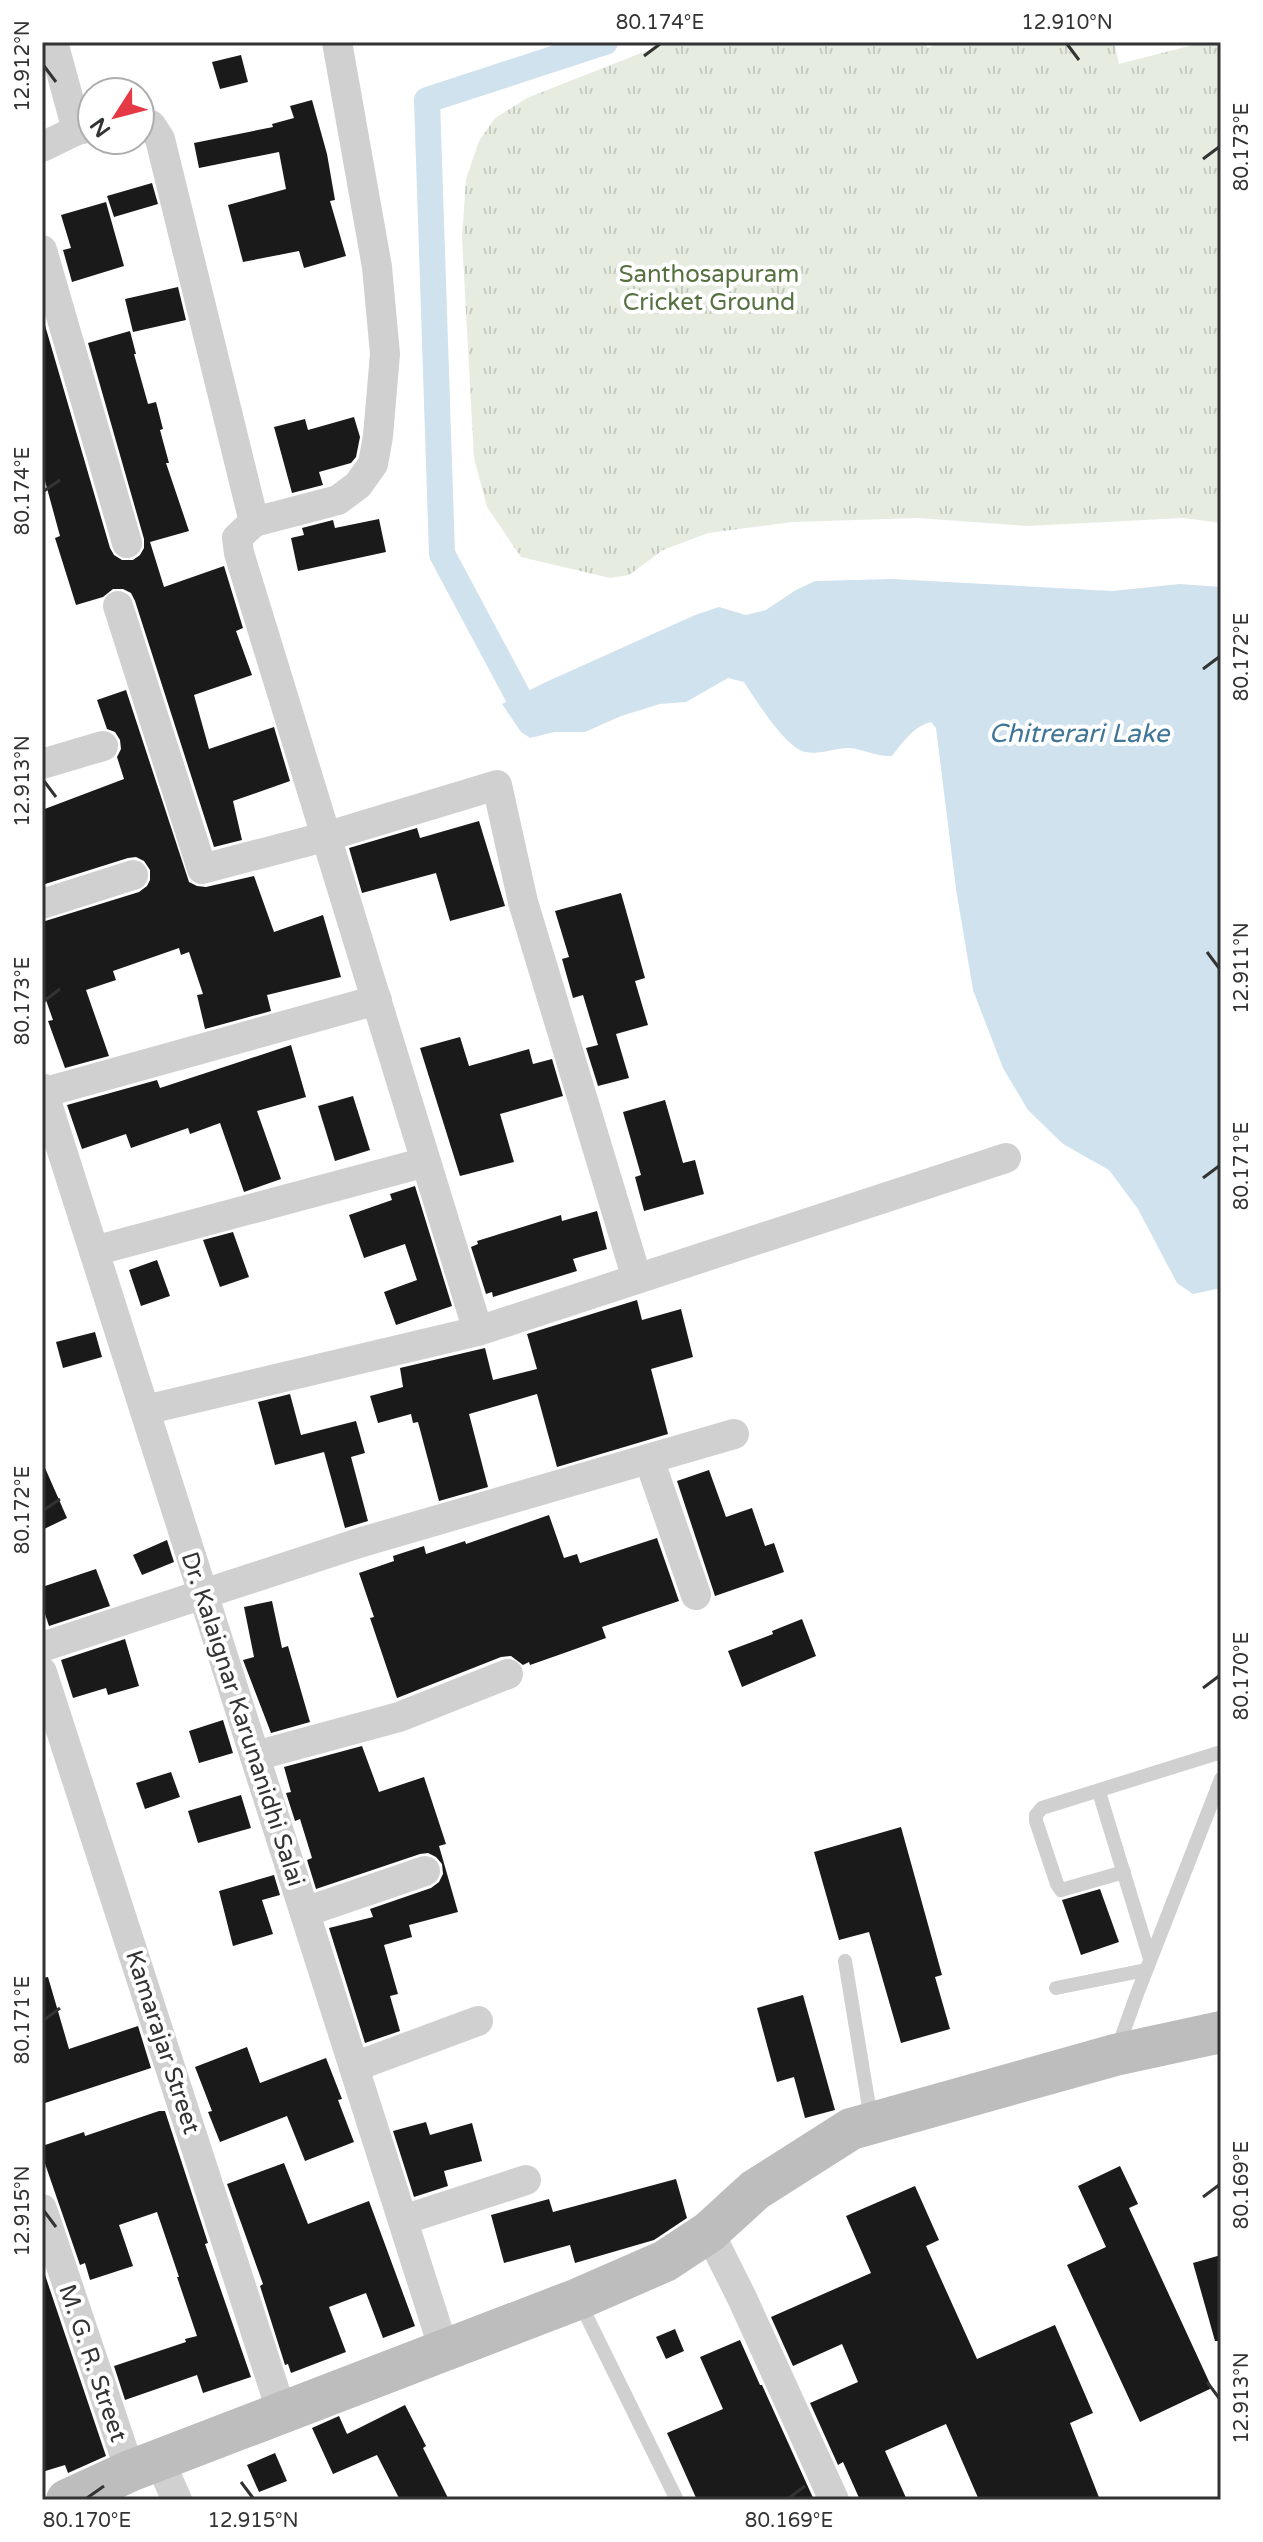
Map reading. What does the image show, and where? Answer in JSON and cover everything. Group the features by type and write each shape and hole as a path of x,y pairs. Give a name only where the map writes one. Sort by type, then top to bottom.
{"street":[{"path":"337,42 377,267 385,354 373,464 358,485 338,500 254,522 237,538 239,553 478,1331"},
{"path":"55,45 76,104"},
{"path":"42,147 76,133"},
{"path":"156,133 254,522"},
{"path":"42,250 127,543"},
{"path":"118,606 200,867 205,869 328,836 497,785 523,902 637,1279"},
{"path":"42,764 103,746"},
{"path":"42,904 133,875"},
{"path":"42,1091 377,1000"},
{"name":"Dr. Kalaignar Karunanidhi Salai","path":"42,1091 444,2350"},
{"path":"145,1410 478,1331 1006,1158"},
{"path":"94,1251 426,1162"},
{"path":"42,1647 362,1542 734,1434"},
{"path":"649,1459 696,1595"},
{"name":"Kamarajar Street","path":"42,1672 282,2413"},
{"path":"255,1756 399,1717 508,1674"},
{"path":"305,1912 425,1871"},
{"path":"354,2067 478,2021"},
{"path":"67,2500 144,2466 578,2299 665,2261 709,2232 755,2190 851,2129 1115,2055 1221,2032"},
{"path":"403,2220 526,2180"},
{"name":"M. G. R. Street","path":"42,2209 53,2283 144,2466 177,2500"},
{"path":"709,2232 834,2500"}],"lane":[{"path":"1124,1872 1061,1890 1036,1815 1042,1808 1221,1754"},
{"path":"1115,2055 1221,1779"},
{"path":"1099,1792 1148,1964"},
{"path":"845,1961 872,2124"},
{"path":"1056,1988 1148,1964"},
{"path":"578,2299 677,2500"}],"green space":[{"name":"Santhosapuram Cricket Ground","path":"669,42 924,42 928,48 938,42 1114,42 1119,64 1205,42 1221,42 1221,523 1183,518 1028,526 918,518 793,522 708,533 663,550 629,575 610,578 521,557 487,507 474,458 462,238 466,179 479,141 495,118 527,98"}],"water":[{"name":"Chitrerari Lake","path":"892,579 1112,591 1180,584 1221,587 1221,1288 1193,1294 1177,1283 1138,1209 1109,1170 1063,1144 1028,1110 1003,1068 973,990 956,889 936,728 931,722 914,731 892,756 849,748 811,753 789,741 744,682 728,678 686,702 660,704 585,732 554,732 530,738 521,732 502,704 695,615 719,607 746,615 766,610 815,581"}],"building":[{"path":"241,55 248,82 220,89 212,62"},
{"path":"312,100 327,154 335,200 330,201 346,256 304,268 299,251 243,262 228,205 286,189 279,152 199,168 194,143 273,127 272,124 294,118 290,106"},
{"path":"152,183 158,204 114,217 107,196"},
{"path":"106,202 124,266 72,282 63,250 71,248 61,215"},
{"path":"178,287 186,320 133,332 125,299"},
{"path":"42,315 114,555 122,560 133,560 144,548 144,539 88,343 130,331 148,404 156,402 169,463 166,463 189,531 150,542 164,587 224,566 243,628 236,631 252,675 194,695 209,749 274,727 290,781 233,801 242,840 214,847 131,593 113,589 103,597 76,605 55,538 60,536 42,470"},
{"path":"354,417 360,437 356,457 351,463 319,472 323,485 292,493 274,427 305,419 308,430"},
{"path":"379,519 386,552 298,571 291,538 304,535 302,528 333,520 335,528"},
{"path":"126,690 189,882 206,887 254,876 274,932 323,915 341,977 267,995 271,1011 205,1029 197,995 203,994 189,952 181,955 179,948 113,971 116,980 86,990 109,1056 65,1068 48,1021 53,1020 42,989 42,922 139,892 150,880 150,870 144,861 136,857 128,858 42,885 42,810 124,779 117,757 121,749 120,740 115,732 107,729 97,700"},
{"path":"479,821 505,906 450,921 436,873 362,893 349,848 417,828 420,838"},
{"path":"621,893 645,978 635,981 648,1025 616,1034 629,1078 598,1086 586,1048 598,1045 583,995 573,998 562,959 569,957 555,911"},
{"path":"460,1037 469,1066 529,1049 533,1064 552,1059 563,1096 500,1114 514,1162 460,1176 420,1048"},
{"path":"291,1045 306,1097 257,1111 281,1179 244,1192 220,1123 190,1134 188,1128 131,1148 126,1134 82,1149 67,1105 157,1080 160,1088"},
{"path":"353,1096 370,1150 335,1161 318,1106"},
{"path":"665,1100 683,1163 695,1160 704,1194 644,1211 635,1177 641,1175 623,1112"},
{"path":"415,1186 452,1306 396,1325 384,1292 417,1280 405,1244 364,1258 349,1215 392,1200 390,1194"},
{"path":"597,1211 607,1249 573,1259 577,1271 493,1297 492,1292 486,1294 471,1247 478,1244 477,1241 561,1215 562,1221"},
{"path":"233,1232 249,1277 220,1287 203,1240"},
{"path":"157,1260 170,1296 141,1306 129,1270"},
{"path":"637,1300 642,1320 681,1309 693,1357 651,1369 668,1434 557,1467 537,1394 469,1414 488,1487 439,1501 418,1422 413,1423 411,1414 378,1423 370,1396 403,1387 400,1368 485,1348 493,1380 537,1369 527,1334"},
{"path":"95,1332 102,1357 63,1368 56,1342"},
{"path":"290,1394 301,1435 356,1421 365,1453 351,1457 368,1521 345,1528 324,1452 275,1465 258,1402"},
{"path":"42,1461 67,1518 42,1530"},
{"path":"709,1470 726,1517 752,1508 765,1546 774,1543 784,1572 715,1596 677,1481"},
{"path":"549,1515 564,1558 577,1554 580,1563 657,1538 679,1601 602,1627 606,1638 530,1665 529,1662 523,1665 511,1656 501,1657 397,1698 370,1618 374,1617 359,1573 394,1561 393,1556 424,1546 426,1554 465,1541 466,1544"},
{"path":"167,1540 174,1562 142,1575 133,1555"},
{"path":"96,1569 110,1606 49,1626 42,1605 42,1587"},
{"path":"272,1601 282,1648 288,1646 310,1722 271,1733 243,1660 254,1657 244,1607"},
{"path":"802,1619 816,1656 742,1687 728,1651"},
{"path":"125,1639 139,1686 108,1695 106,1688 73,1698 61,1660"},
{"path":"223,1720 233,1753 199,1763 189,1731"},
{"path":"362,1746 379,1792 424,1777 446,1844 439,1846 458,1912 409,1925 412,1937 384,1945 398,1994 390,1996 400,2031 365,2043 329,1928 373,1917 370,1909 431,1888 443,1874 442,1864 428,1853 316,1889 307,1860 312,1858 300,1819 295,1821 286,1793 291,1792 284,1767"},
{"path":"171,1772 180,1797 145,1809 136,1783"},
{"path":"241,1795 251,1828 198,1843 188,1811"},
{"path":"901,1827 942,1975 935,1977 950,2029 901,2043 869,1932 839,1940 814,1852"},
{"path":"274,1875 280,1895 262,1900 273,1934 233,1946 219,1891"},
{"path":"1100,1889 1119,1942 1081,1955 1062,1900"},
{"path":"48,1977 69,2049 138,2026 151,2068 42,2104 42,1978"},
{"path":"803,1995 835,2110 805,2118 794,2077 777,2082 757,2008"},
{"path":"247,2047 260,2083 326,2058 354,2142 305,2161 287,2116 220,2142 195,2067"},
{"path":"165,2111 208,2243 205,2244 251,2377 203,2393 197,2375 125,2400 114,2366 197,2336 179,2277 157,2212 119,2225 133,2266 90,2280 85,2263 80,2265 42,2155 42,2146 84,2132 85,2136"},
{"path":"426,2122 430,2135 472,2123 482,2161 444,2171 448,2186 414,2197 393,2131"},
{"path":"284,2163 308,2224 369,2201 415,2326 383,2338 366,2293 329,2307 346,2352 291,2373 288,2364 285,2365 260,2286 263,2284 227,2184"},
{"path":"1120,2166 1138,2204 1129,2208 1212,2388 1140,2422 1067,2265 1106,2247 1078,2186"},
{"path":"676,2179 687,2218 654,2240 575,2263 570,2245 504,2263 491,2215 549,2199 553,2212"},
{"path":"915,2186 939,2240 926,2246 977,2359 1055,2325 1093,2413 1070,2423 1100,2500 979,2500 946,2424 885,2451 907,2500 860,2500 843,2462 838,2465 810,2403 858,2382 842,2344 793,2366 771,2317 871,2273 846,2216"},
{"path":"1221,2255 1221,2341 1215,2341 1193,2263"},
{"path":"42,2266 106,2456 68,2473 65,2465 42,2472"},
{"path":"675,2329 684,2351 666,2359 656,2337"},
{"path":"740,2340 814,2500 697,2500 667,2433 723,2409 700,2357"},
{"path":"405,2405 449,2500 400,2500 377,2455 333,2474 312,2428 339,2416 347,2434"},
{"path":"275,2453 287,2481 259,2492 247,2465"}],"waterway":[{"path":"518,696 442,554 427,100 605,42"}]}
